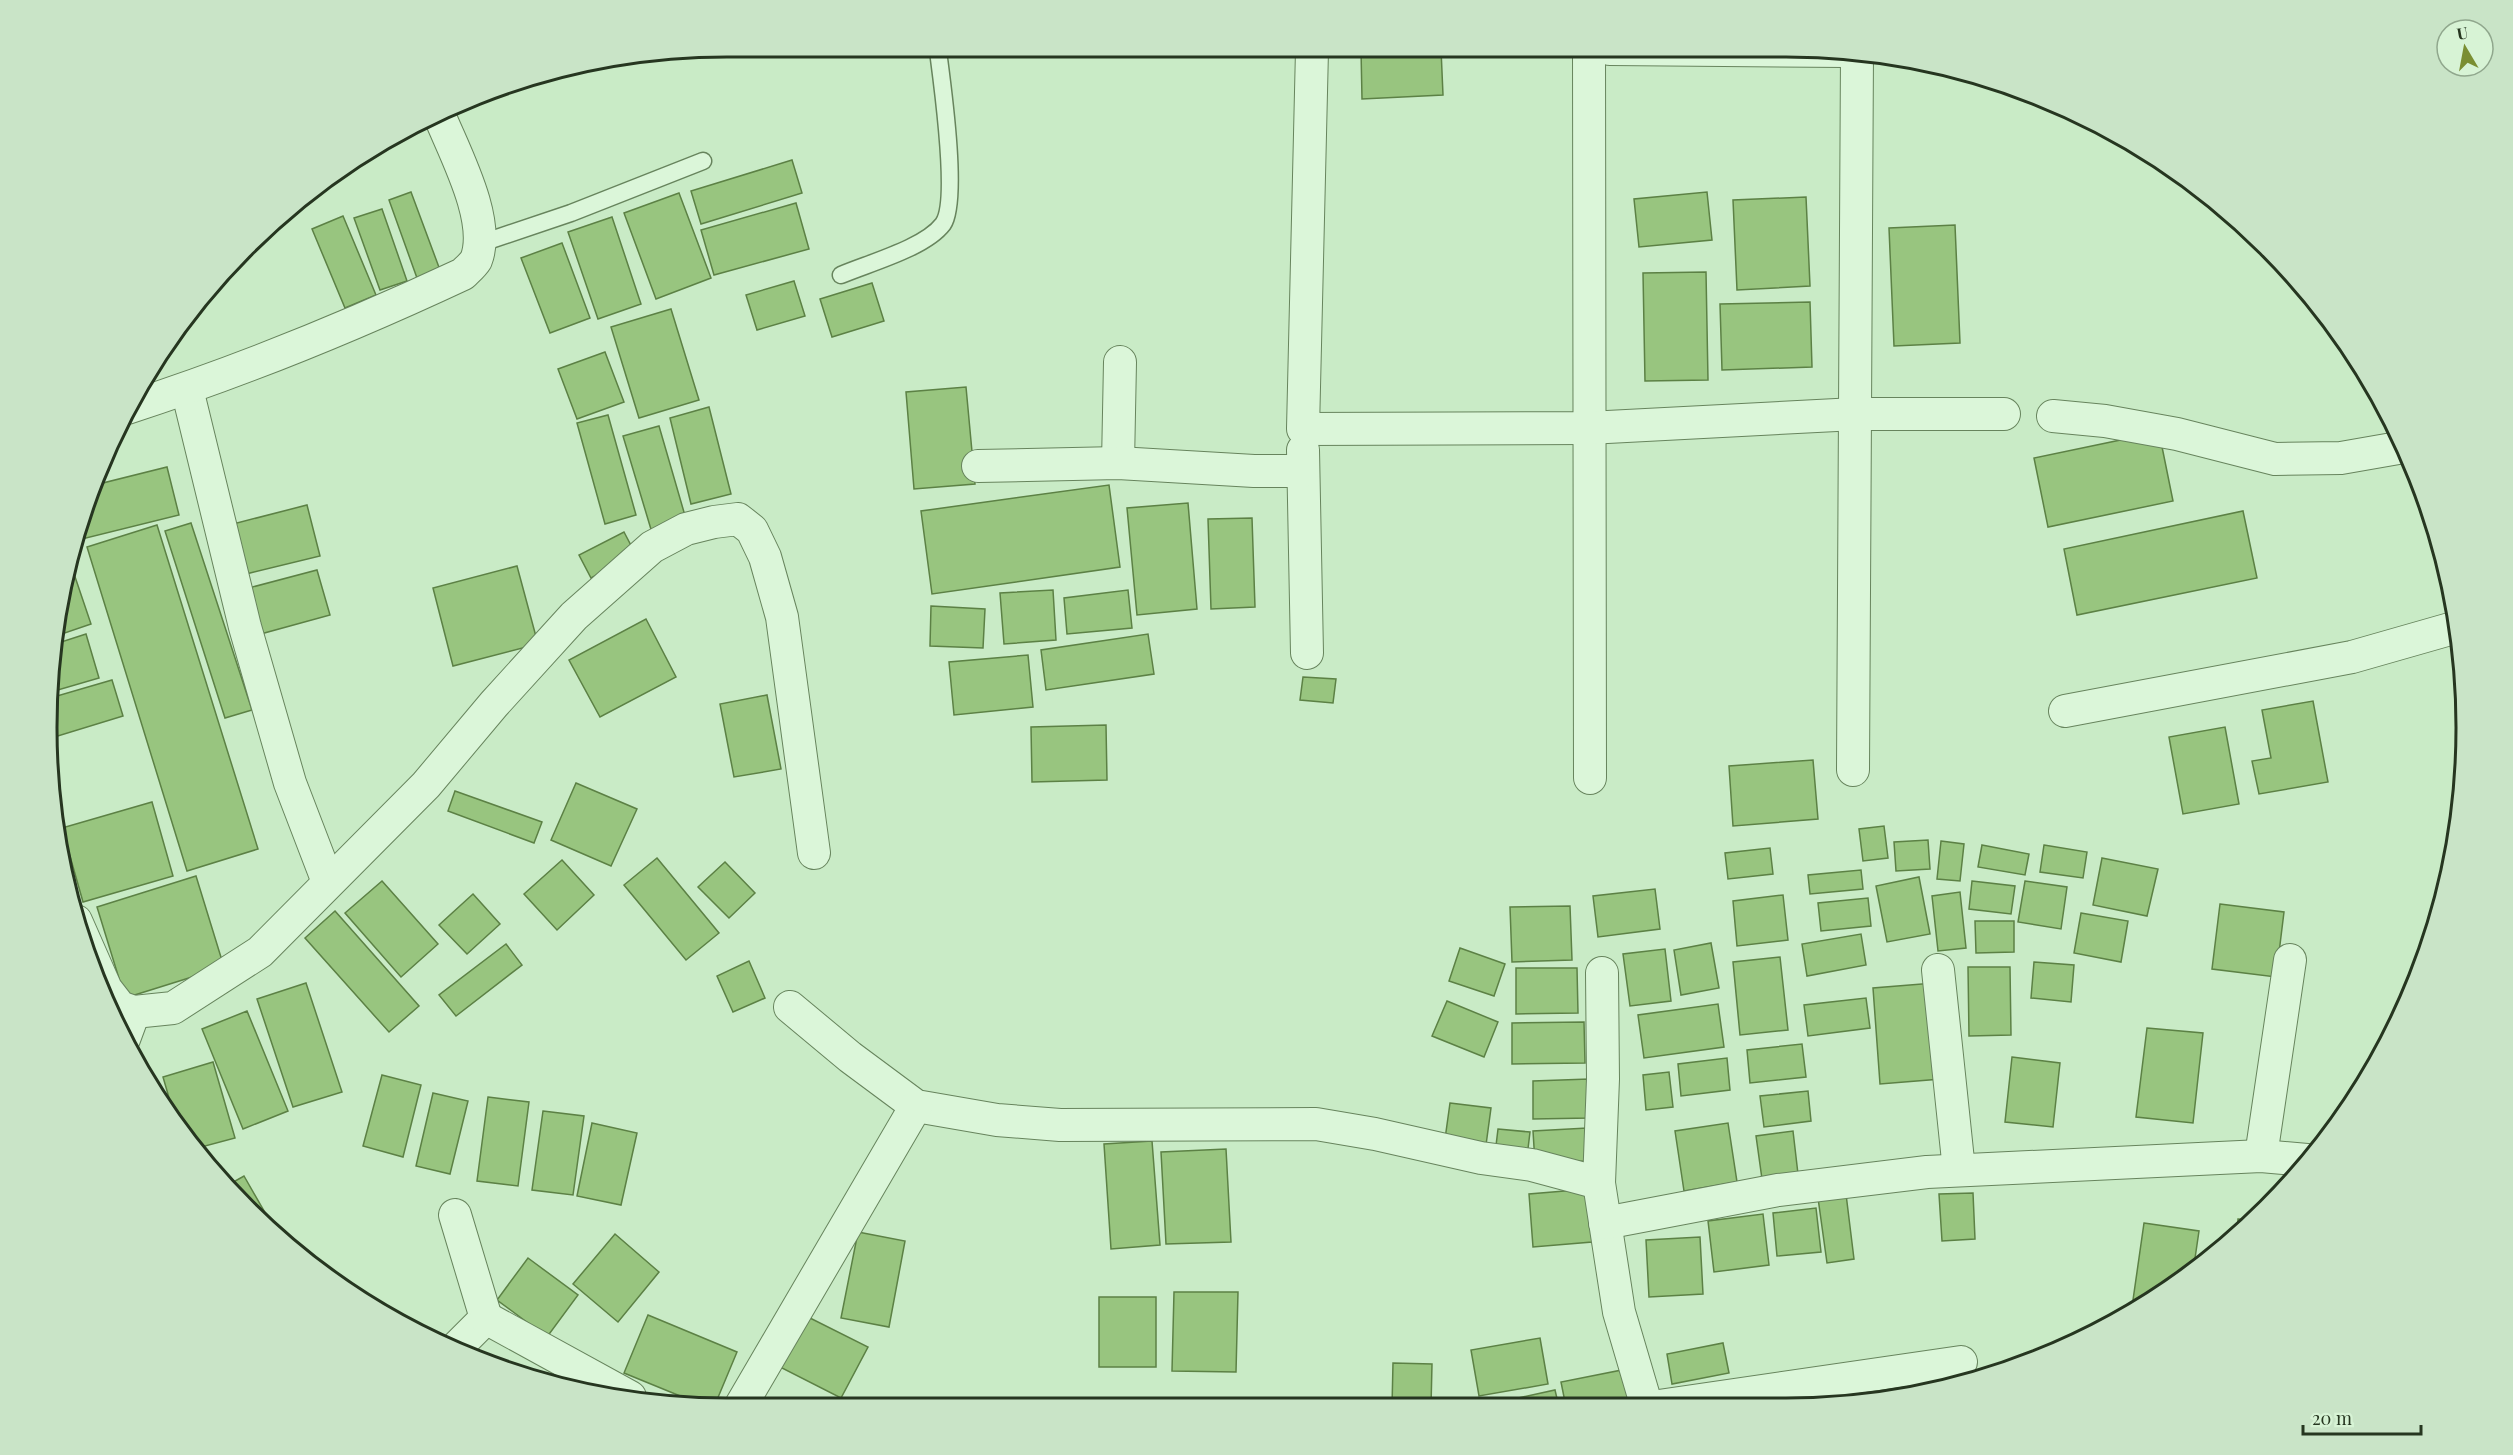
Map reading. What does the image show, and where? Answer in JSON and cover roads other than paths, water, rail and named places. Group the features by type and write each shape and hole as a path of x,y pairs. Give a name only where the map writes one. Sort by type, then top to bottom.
{"street":[{"path":"1307,653 1303,429 1312,57"},
{"path":"1589,57 1590,778"},
{"path":"1852,770 1857,61"},
{"path":"141,404 187,389 365,320 463,274 475,262 479,244 477,209 442,121"},
{"path":"1118,463 1120,362"},
{"path":"187,389 244,627 290,783 328,882"},
{"path":"1303,429 1588,428 1856,414 2004,414"},
{"path":"2053,416 2105,421 2177,434 2275,459 2341,458 2395,449"},
{"path":"978,466 1118,463 1254,471 1304,471"},
{"path":"116,1002 129,1026 173,1008 260,952 426,785 494,704 574,616 652,547 686,529 714,522 738,519 752,530 765,557 782,617 814,853"},
{"path":"2065,711 2352,657 2448,629"},
{"path":"2261,1156 2290,960"},
{"path":"1938,970 1959,1170"},
{"path":"1602,973 1599,1183 1619,1312 1644,1398"},
{"path":"790,1007 850,1057 916,1106 997,1120 1060,1125 1316,1124 1375,1134 1481,1158 1532,1165 1599,1183"},
{"path":"745,1398 916,1106"},
{"path":"1605,1223 1778,1190 1959,1170 2261,1156 2299,1159"},
{"path":"454,1215 486,1318 615,1388"},
{"path":"461,1343 486,1318"},
{"path":"1714,1398 1961,1362"}],"lane":[{"path":"841,275 926,240 944,223 950,191 939,57"},
{"path":"479,244 571,213 703,161"}]}
